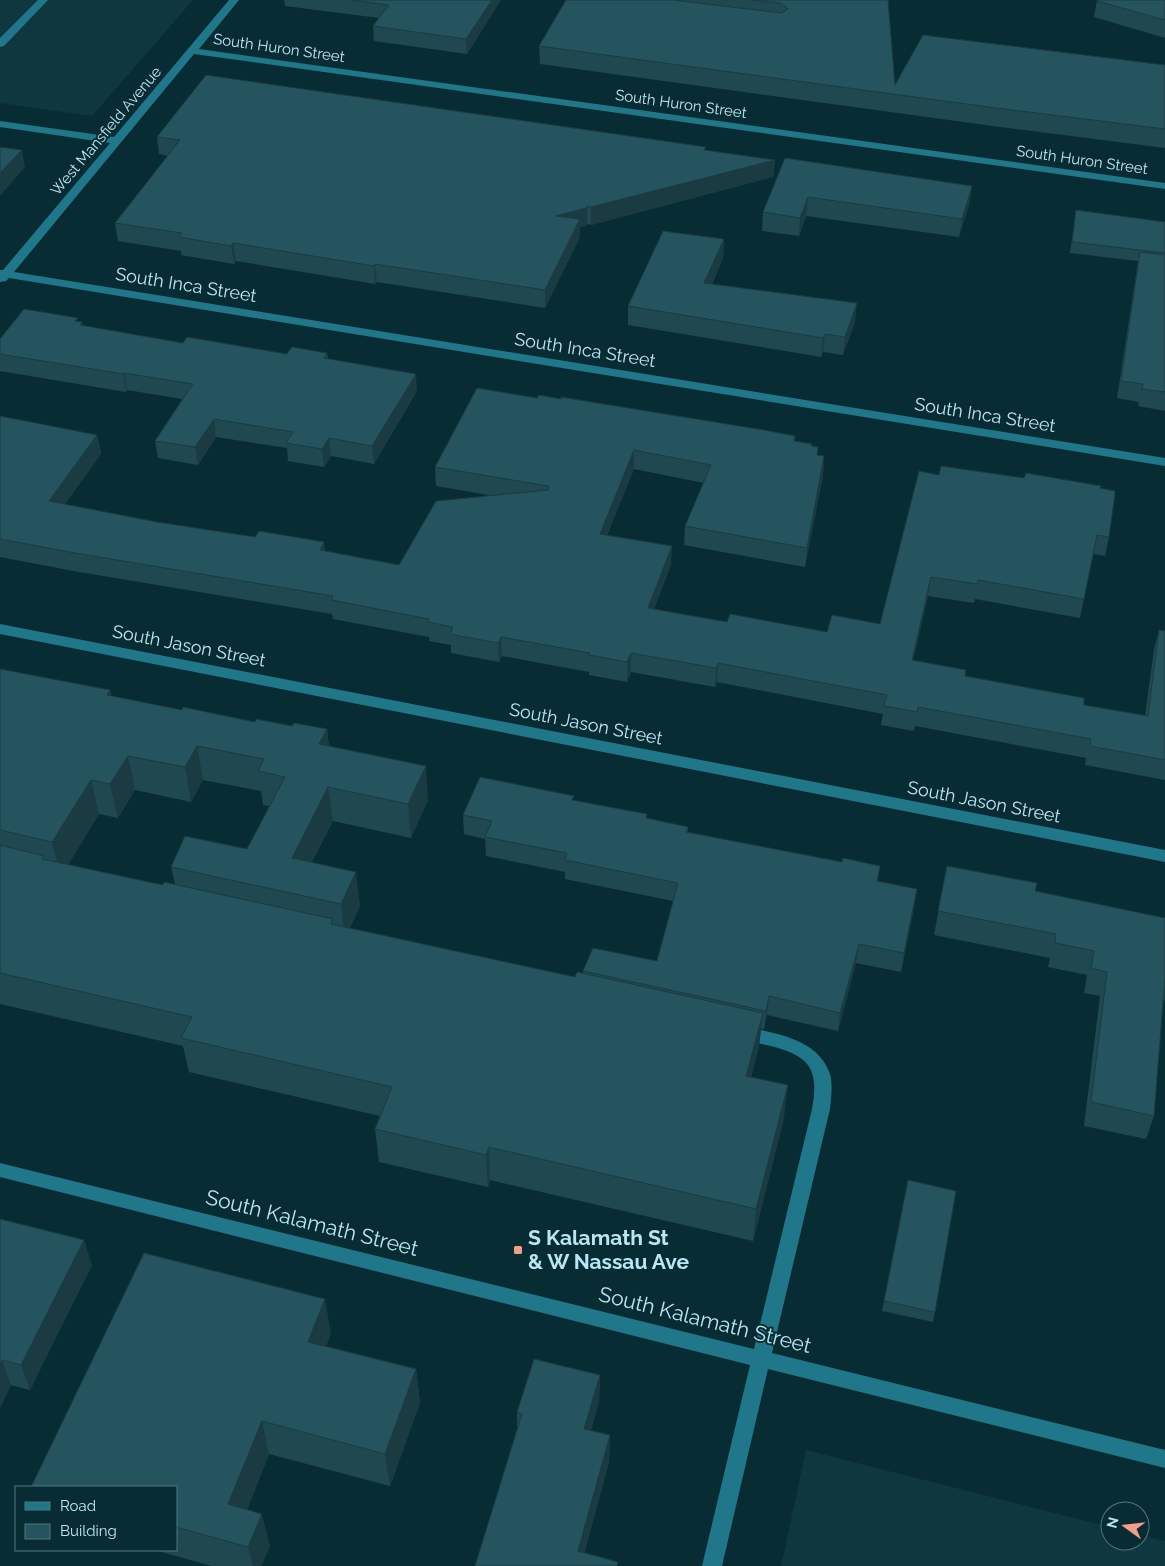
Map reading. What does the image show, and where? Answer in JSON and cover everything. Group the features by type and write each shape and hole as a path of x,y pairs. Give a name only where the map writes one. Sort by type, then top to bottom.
{"street":[{"path":"0,44 43,0"},
{"name":"West Mansfield Avenue","path":"2,276 118,141 234,0"},
{"name":"South Huron Street","path":"192,51 1165,186"},
{"path":"0,124 118,141"},
{"name":"South Inca Street","path":"2,276 1165,462"},
{"name":"South Jason Street","path":"0,629 1165,856"},
{"path":"712,1566 821,1109 823,1086 821,1072 814,1060 799,1049 782,1042 729,1030"},
{"name":"South Kalamath Street","path":"0,1170 1165,1459"}],"shaded area":[{"path":"0,0 193,0 92,116 0,103"},
{"path":"806,1450 1100,1524 1100,1551 1150,1551 1150,1537 1165,1541 1165,1566 781,1566"}],"building":[{"path":"351,0 492,0 466,39 373,26 389,5"},
{"path":"566,0 673,0 781,13 788,9 781,3 753,0 888,0 895,85 923,35 1165,65 1165,129 539,46"},
{"path":"1165,0 1165,20 1097,1"},
{"path":"206,75 706,147 704,150 775,160 591,207 587,206 586,208 556,216 580,219 545,290 375,264 374,266 233,243 231,246 179,237 182,233 115,223 180,140 157,137"},
{"path":"0,147 22,150 0,173"},
{"path":"785,158 972,186 962,219 808,197 800,218 763,212"},
{"path":"1076,210 1165,222 1165,253 1072,242"},
{"path":"663,231 724,239 704,283 857,303 845,337 825,334 823,338 628,306"},
{"path":"1140,252 1165,255 1165,392 1142,389 1143,384 1121,381"},
{"path":"24,309 78,318 75,321 82,322 80,325 183,343 187,337 287,354 292,347 327,353 324,358 416,374 372,446 329,438 322,449 286,443 293,432 214,419 195,447 155,441 193,384 0,354 0,339"},
{"path":"477,388 537,398 539,395 561,399 561,397 764,430 795,436 794,441 818,447 817,455 824,456 807,548 685,526 711,465 634,450 600,534 672,546 648,608 727,622 730,614 827,632 832,615 880,624 919,471 939,475 941,466 1024,478 1026,473 1101,486 1100,488 1115,491 1109,537 1097,535 1084,599 978,580 977,584 931,577 912,660 966,670 965,676 1084,698 1084,705 1148,716 1159,630 1165,631 1165,760 1090,746 1091,739 918,707 917,712 884,706 887,695 718,663 716,668 631,653 627,662 589,655 590,653 501,637 498,643 450,634 453,627 428,622 429,619 331,600 333,596 0,539 0,416 97,435 49,501 157,522 255,537 259,531 324,542 320,550 399,565 436,501 548,490 548,486 435,467"},
{"path":"0,669 110,690 107,695 182,710 183,707 255,722 256,719 292,726 294,723 327,729 319,744 426,766 408,804 328,787 292,858 356,872 341,904 171,867 185,836 247,849 285,777 258,771 264,759 197,746 185,767 128,756 110,784 91,780 52,842 0,830"},
{"path":"480,777 574,796 572,800 647,814 646,818 688,827 686,832 842,862 843,858 880,866 877,881 917,889 904,953 859,944 840,1013 769,996 766,1011 583,971 593,948 657,961 678,883 565,860 567,853 485,837 492,821 463,815"},
{"path":"0,845 44,856 42,859 163,885 164,882 333,919 331,924 575,977 577,972 763,1013 746,1076 788,1085 756,1209 489,1147 486,1155 375,1129 392,1087 181,1038 192,1017 0,973"},
{"path":"947,866 1037,883 1035,891 1165,918 1165,978 1154,1116 1091,1102 1107,972 1091,968 1094,951 1055,943 1056,934 938,911"},
{"path":"908,1180 956,1191 935,1312 884,1301"},
{"path":"0,1219 84,1240 21,1365 2,1360 0,1364"},
{"path":"144,1253 325,1299 308,1342 416,1369 385,1454 262,1421 228,1504 262,1514 248,1547 178,1528 178,1486 31,1486"},
{"path":"534,1359 600,1375 584,1429 610,1435 578,1551 618,1562 617,1566 475,1566 522,1414 517,1412"}],"place":[{"name":"S Kalamath St & W Nassau Ave","path":"518,1250"}]}
